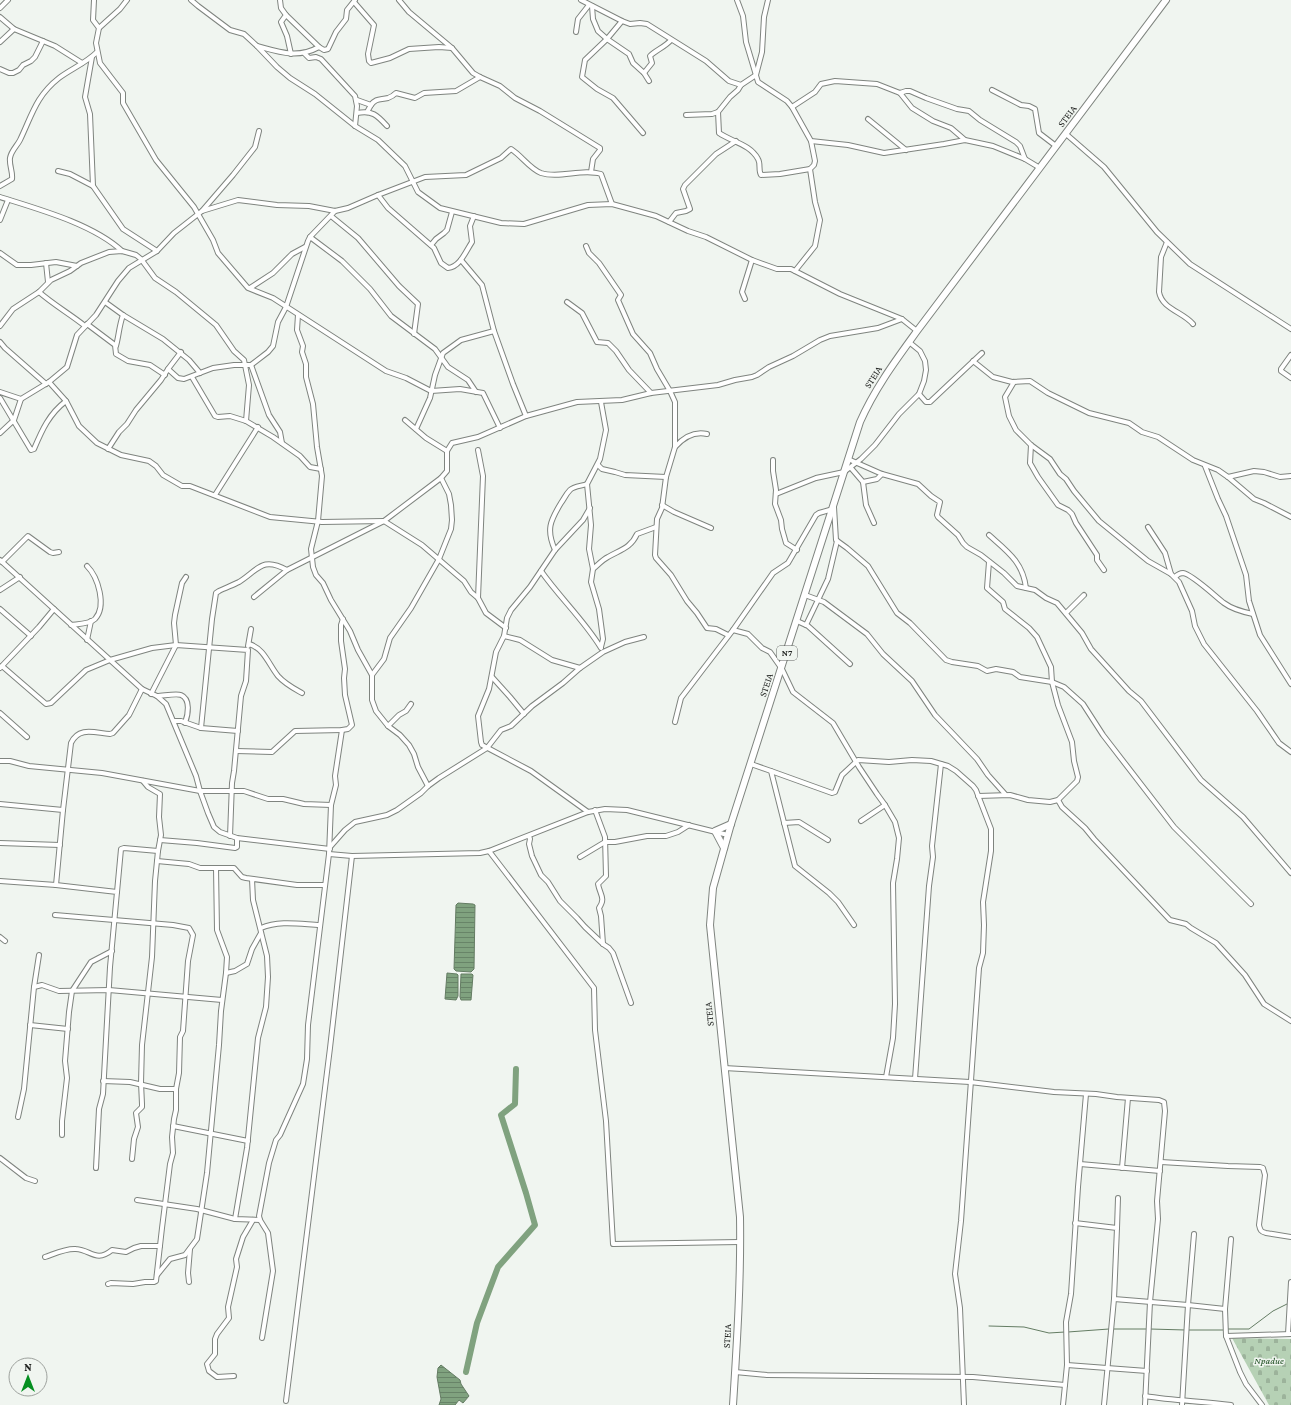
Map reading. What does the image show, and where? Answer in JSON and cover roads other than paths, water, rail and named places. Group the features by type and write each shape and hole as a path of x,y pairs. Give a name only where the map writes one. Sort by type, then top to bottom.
{"main road":[{"name":"STEIA","path":"733,1405 740,1242 739,1212 710,925 713,888 731,824 782,669 860,422 874,393 917,331 1166,0"},
{"path":"724,848 715,831 731,824"}],"street":[{"path":"0,8 8,0"},
{"path":"94,0 93,20 99,28"},
{"path":"127,0 120,9 99,28 96,41 97,52 102,68 123,93 123,102 156,160 200,212 219,255 250,288 273,298 377,366 431,391 460,389 484,394 500,428"},
{"path":"191,0 230,30 244,34 290,78 315,94 355,126 378,140 404,165 418,192 438,207 452,212 501,223 524,224 588,205 612,204 644,212 706,237 752,260 777,269 789,269 795,271 840,294 902,319 917,331"},
{"path":"280,0 281,8 286,15 319,48 327,50 330,48 336,32 346,19 347,10 354,1 374,25 368,54 369,62 371,63 390,58 409,49 439,47 452,48"},
{"path":"399,0 412,15 452,48 470,70 480,78 500,86 515,98 540,111 600,148 593,159 591,172"},
{"path":"581,0 590,6 630,24 648,24 706,61 729,81 741,85"},
{"path":"718,112 719,133 736,141 754,153 759,161 759,172 763,175 810,169 814,165 815,161 811,141 792,106 785,99 759,84 746,42 744,16 737,0"},
{"path":"686,115 712,114 718,112 741,85 756,75 762,52 764,17 768,0"},
{"path":"576,32 578,19 590,6"},
{"path":"590,6 594,23 598,31 629,54 633,63 644,73 649,81"},
{"path":"286,15 281,22 287,36 291,54"},
{"path":"0,17 14,29 55,46 82,63"},
{"path":"622,21 607,39 585,60 582,77 597,89 613,98 643,133"},
{"path":"0,42 14,29"},
{"path":"644,73 652,63 650,56 671,40"},
{"path":"0,69 9,73 19,70 23,65 34,58 43,41"},
{"path":"257,46 291,54 304,53 319,48"},
{"path":"0,186 12,179 9,161 10,156 20,140 34,107 45,91 56,80 92,57 97,52"},
{"path":"304,53 309,58 316,57 321,59 355,96 357,100 357,113 355,126"},
{"path":"92,57 85,97 90,114 93,186"},
{"path":"367,112 374,100 388,98 396,93 415,98 424,93 456,91 480,78"},
{"path":"792,106 815,92 821,84 835,82 880,84 900,93 912,108 933,121 951,128 965,140"},
{"path":"992,90 1021,105 1029,106 1035,109 1039,133 1056,146"},
{"path":"900,93 908,91 957,109 969,111 980,120 1016,142 1020,146 1025,159"},
{"path":"357,100 371,105"},
{"path":"357,113 367,112 375,115 387,126"},
{"path":"868,119 906,150"},
{"path":"0,433 14,420 21,399 47,383 67,367 76,338 105,302 120,278 129,268 141,259 157,251 174,233 200,212 256,147 259,131"},
{"path":"1066,134 1104,167 1157,232 1195,267 1291,329"},
{"path":"811,141 850,146 880,153 965,140 993,146 1025,159 1040,168"},
{"path":"669,222 676,213 686,211 690,208 683,189 684,185 716,154 736,141"},
{"path":"200,212 238,200 277,206 309,206 335,211 351,207 378,195 431,176 463,175 501,158 511,149 537,171 549,175 591,172 598,173 602,176 612,204"},
{"path":"795,271 815,246 820,220 815,202 810,169"},
{"path":"58,171 70,174 93,186 123,229 157,251"},
{"path":"378,195 388,208 431,245 441,263 448,268 452,268 461,260 472,242 470,226 474,216"},
{"path":"0,197 81,225 114,244 122,251"},
{"path":"0,220 8,200"},
{"path":"168,369 180,379 184,379 213,368 234,365 251,365 268,352 272,348 278,322 286,307 305,247 310,237 335,211"},
{"path":"431,245 447,230 452,212"},
{"path":"331,216 358,238 393,280 418,304 414,334"},
{"path":"310,237 342,261 370,289 391,316 435,349 448,367 466,377 476,392"},
{"path":"1167,242 1161,257 1160,297 1164,302 1193,324"},
{"path":"586,246 589,253 599,263 621,295 618,300 633,334 650,353 657,369 670,391 675,406 675,447 666,476 662,505 657,517 656,558 671,575 687,601 699,615 707,628 716,629 728,635"},
{"path":"250,288 273,273 292,254 305,247"},
{"path":"0,326 14,309 40,292 48,282 77,266 103,254 114,251 122,251 136,255 141,259 155,278 176,292 216,326 234,351 244,360 249,384 246,421"},
{"path":"0,253 17,265 24,266 57,262 77,266"},
{"path":"461,260 482,285 494,331 526,416"},
{"path":"745,299 742,292 752,260"},
{"path":"46,264 48,282"},
{"path":"40,292 54,305 67,312 116,346"},
{"path":"105,302 123,316 161,337 181,352 200,373"},
{"path":"567,302 582,313 597,342 608,343 616,351 629,370 651,393"},
{"path":"298,315 297,330 304,346 302,352 306,364 306,377 313,404 322,482 318,521 312,546 313,565 316,575 323,582 331,600 350,631 358,650 372,675 373,706 376,712 388,726 400,735 409,746 428,786"},
{"path":"123,316 116,346 116,353 128,361 150,365 165,375"},
{"path":"254,597 287,570 384,521 441,478 445,474 447,468 447,451 452,443 478,437 526,416 577,402 622,400 651,393 718,385 757,375 769,367 830,336 878,328 902,319"},
{"path":"416,429 427,406 441,357 446,350 457,342 494,331"},
{"path":"0,342 66,401 79,426 91,438 108,449 124,456 149,461 156,466 163,475 182,486 190,486 270,517 318,521 384,521 416,541 464,580 471,592 478,598 486,613 506,628"},
{"path":"776,494 816,478 844,472 857,463 875,445 899,414 919,394 924,381 926,365 922,354 909,342"},
{"path":"108,449 119,432 127,424 136,410 165,375 181,352"},
{"path":"919,394 926,402 930,402 982,353"},
{"path":"1291,355 1281,369 1291,378"},
{"path":"973,361 993,377 1014,382 1030,381 1048,393 1089,413 1129,422 1142,432 1158,437 1190,459 1218,470 1254,499 1291,517"},
{"path":"251,365 269,415 280,432 282,444"},
{"path":"192,377 215,416 230,416 258,427 300,456 310,467 321,469"},
{"path":"1014,382 1005,397 1009,416 1016,430 1031,445 1050,459 1060,474 1066,479 1074,491 1102,524 1148,561 1173,575 1186,574 1213,593 1225,604 1241,612 1253,614"},
{"path":"0,392 21,399"},
{"path":"0,398 29,448 32,450 42,429 54,411 66,401"},
{"path":"601,402 606,430 598,465 587,484 591,525 589,549 593,569 591,582 599,609 603,640 601,647"},
{"path":"405,420 426,438 447,451"},
{"path":"215,496 258,427"},
{"path":"675,447 681,440 697,433 707,434"},
{"path":"1031,445 1030,459 1038,477 1058,505 1068,510 1072,514 1076,523 1097,555 1096,560 1104,570"},
{"path":"478,450 483,476 478,598"},
{"path":"848,459 882,474 918,484 930,496 939,501 938,517 958,535 967,547 981,555 1004,573 1017,586 1035,590 1046,598 1055,601 1082,633 1091,649 1140,701 1201,780 1242,816 1291,872"},
{"path":"773,460 776,494 775,504 781,520 785,541 797,550"},
{"path":"598,465 602,469 625,475 666,476"},
{"path":"1205,466 1226,516 1246,575 1248,596 1260,635 1291,684"},
{"path":"851,468 863,482 865,501 874,523"},
{"path":"1228,477 1254,471 1264,472 1280,477 1291,476"},
{"path":"863,482 877,479 882,474"},
{"path":"372,675 384,659 390,638 411,608 438,559 451,529 452,520 449,494 441,478"},
{"path":"555,550 550,539 550,526 554,515 569,491 587,484"},
{"path":"662,505 674,512 711,528"},
{"path":"675,722 681,698 733,630 773,573 788,564 816,515 833,507 835,538 837,541 868,566 897,613 946,660 978,666 987,671 996,669 1013,672 1020,676 1052,682 1064,686 1081,702 1103,735 1174,827 1250,904"},
{"path":"588,812 531,771 488,748 481,742 478,716 489,689 496,652 504,636 507,618 511,610 528,590 555,550 582,522 590,508"},
{"path":"593,569 608,557 621,551 635,540 637,534 656,527"},
{"path":"1148,527 1165,553 1173,575 1180,584 1192,611 1195,626 1204,644 1261,716 1279,743 1291,752"},
{"path":"989,535 1012,555 1024,579 1026,588"},
{"path":"59,552 50,552 28,536 1,561 142,688 157,696 182,696 188,710 185,722"},
{"path":"806,625 830,573 837,541"},
{"path":"978,796 1004,794 1044,803 1050,802 1058,800 1077,781 1078,776 1074,761 1072,742 1058,708 1050,665 1034,632 1005,609 1002,602 987,588 989,562"},
{"path":"201,728 209,647 218,590 239,582 254,569 260,566 270,564 287,570"},
{"path":"71,625 95,619 98,615 101,604 101,598 95,577 87,566"},
{"path":"541,571 564,602 590,630 603,652"},
{"path":"151,694 176,645 174,624 175,615 182,583 186,577"},
{"path":"0,590 20,578"},
{"path":"805,595 824,602 867,634 883,654 912,681 935,715 977,759 1004,794"},
{"path":"1066,613 1084,595"},
{"path":"0,608 31,636"},
{"path":"54,609 31,636 1,667 46,704 51,703 86,670 110,660 155,647 176,645 248,650"},
{"path":"236,751 272,752 295,731 342,730 352,726 345,694 345,669 341,641 341,624 343,619"},
{"path":"87,640 91,621"},
{"path":"797,621 806,625 850,664"},
{"path":"230,836 232,791 241,696 246,681 251,629"},
{"path":"733,630 748,634 762,648 770,652 782,669 793,692 833,723 895,822 899,838 893,883 895,1004 893,1038 886,1077"},
{"path":"504,636 520,640 552,660 580,668"},
{"path":"330,850 345,830 355,822 387,815 397,810 421,794 428,786 488,748 500,731 511,726 580,668 603,652 625,642 644,637"},
{"path":"249,644 254,645 258,649 278,676 286,684 302,693"},
{"path":"492,677 524,714"},
{"path":"56,885 71,743 74,737 83,732 113,733 129,715 142,688"},
{"path":"157,696 166,704 174,721 214,826 220,832 237,838 330,850 352,856 474,854 489,851 530,836 588,812 595,810 615,809 627,810 728,835"},
{"path":"388,726 411,704"},
{"path":"0,713 27,737"},
{"path":"174,721 178,720 201,728 238,731"},
{"path":"262,1338 273,1271 268,1233 260,1220 262,1196 269,1163 276,1140 280,1135 303,1084 307,1059 308,1025 330,850 331,805 336,785 335,776 342,730"},
{"path":"751,764 833,793 842,775 856,761 889,762 923,760 941,764 956,771 973,786 991,829 991,851 983,902 983,953 979,968 962,1213 955,1274 960,1308 964,1405"},
{"path":"0,761 10,761 29,766 102,773 200,791 244,791 268,799 283,799 304,804 331,805"},
{"path":"915,1079 929,886 933,857 932,846 941,764"},
{"path":"770,771 796,866 838,902 854,925"},
{"path":"132,1159 134,1139 138,1127 136,1112 142,1107 142,1045 154,924 155,881 161,835 159,817 160,794 148,787 143,781"},
{"path":"1058,800 1062,807 1085,828 1170,920 1186,924 1216,942 1245,975 1264,1004 1291,1021"},
{"path":"0,804 63,810"},
{"path":"861,821 885,805"},
{"path":"595,810 604,832 605,842 606,876 598,884 603,899 599,908 603,944"},
{"path":"784,822 799,822 828,840"},
{"path":"580,857 605,842 615,842 647,836 666,836 678,832 689,825"},
{"path":"530,836 529,844 532,856 541,875 548,882 560,901 603,944 609,948 616,959 631,1003"},
{"path":"160,840 235,848 237,838"},
{"path":"0,843 60,845"},
{"path":"96,1168 98,1114 103,1094 109,990 121,849 158,851"},
{"path":"489,851 594,988 595,1030 606,1121 613,1244 740,1242"},
{"path":"286,1401 330,1055 352,856"},
{"path":"158,861 189,864 200,868 234,868 242,877 252,879 297,885 325,885"},
{"path":"157,1276 168,1261 185,1255 190,1249 198,1237 202,1210 220,1045 222,1000 227,957 218,930 216,868"},
{"path":"235,1219 248,1141 258,1038 266,1004 268,977 267,956 253,900 252,879"},
{"path":"0,881 56,885 117,892"},
{"path":"55,916 184,926 189,928 193,935 188,961 183,1030 180,1037 179,1073 176,1089 176,1110 172,1141 173,1153 170,1164 156,1281 133,1284 108,1284"},
{"path":"226,972 235,971 247,964 261,930 270,924 320,925"},
{"path":"0,937 5,941"},
{"path":"62,1135 62,1121 67,1078 65,1061 72,991 91,962 112,951"},
{"path":"18,1117 24,1089 34,987 39,955"},
{"path":"34,987 42,985 59,990 109,990 222,1000"},
{"path":"30,1025 68,1029"},
{"path":"724,1068 970,1082 1159,1100 1164,1102 1157,1202 1158,1219 1150,1302 1145,1405"},
{"path":"103,1080 141,1083 160,1089 176,1089"},
{"path":"1063,1405 1067,1365 1066,1322 1071,1294 1071,1277 1086,1094"},
{"path":"1122,1168 1128,1098"},
{"path":"173,1126 248,1141"},
{"path":"0,1158 26,1178 35,1181"},
{"path":"1161,1162 1263,1168 1265,1175 1259,1225 1260,1230 1266,1233 1291,1237"},
{"path":"1080,1164 1160,1172"},
{"path":"1104,1405 1114,1299 1118,1198"},
{"path":"137,1200 165,1203 202,1210 235,1219 260,1220"},
{"path":"234,1376 217,1377 209,1371 207,1364 215,1354 215,1339 217,1334 229,1318 228,1307 237,1267 236,1259 243,1237 253,1220"},
{"path":"1076,1223 1117,1228"},
{"path":"1182,1402 1194,1234"},
{"path":"1231,1239 1225,1309 1226,1336 1243,1378 1262,1405"},
{"path":"45,1257 70,1249 78,1249 101,1256 112,1250 126,1252 141,1246 160,1246"},
{"path":"189,1282 188,1273 190,1249"},
{"path":"1226,1336 1289,1334 1291,1282"},
{"path":"1114,1299 1225,1309"},
{"path":"1067,1365 1147,1371"},
{"path":"735,1372 767,1375 964,1377 1065,1385"},
{"path":"1146,1396 1182,1402 1231,1405"}],"waterway":[{"path":"466,1372 477,1323 498,1267 535,1225 501,1115 515,1104 516,1069"},
{"path":"1228,1329 1249,1329 1273,1311 1289,1303"},
{"path":"989,1326 1024,1327 1049,1333 1065,1332"},
{"path":"1068,1332 1109,1329"},
{"path":"1112,1329 1147,1329"},
{"path":"1150,1329 1185,1330"},
{"path":"1188,1330 1225,1330"}],"park label":[{"name":"Npadue","path":"1269,1360"}]}
